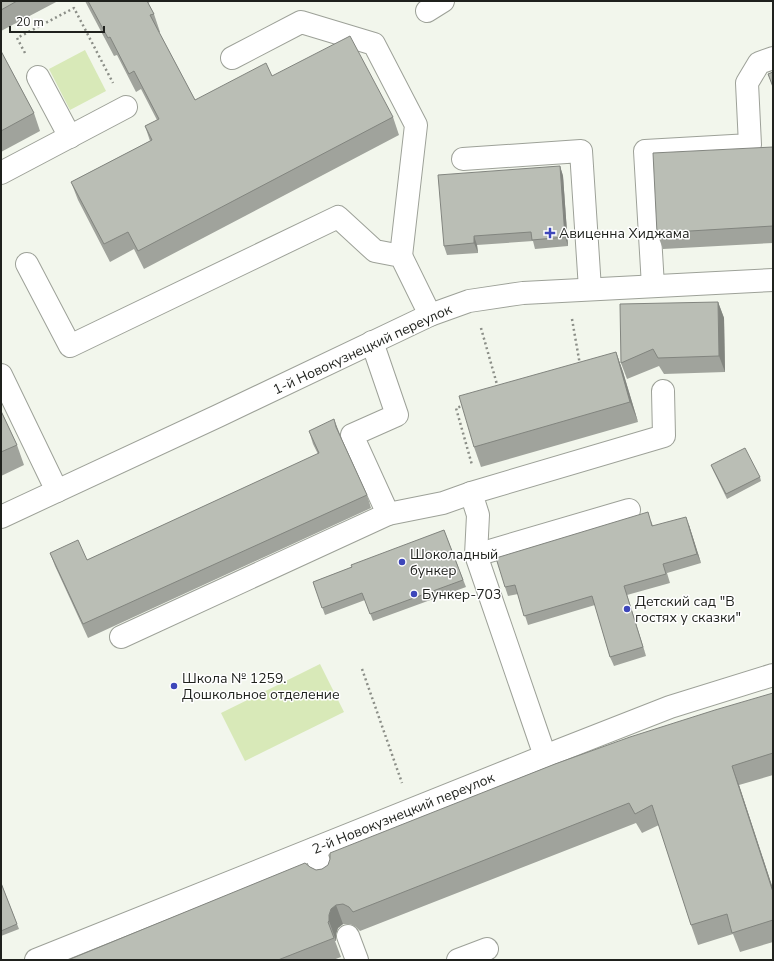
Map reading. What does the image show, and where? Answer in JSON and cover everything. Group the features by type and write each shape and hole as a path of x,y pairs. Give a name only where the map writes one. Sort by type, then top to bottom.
{"street":[{"path":"232,58 301,22 374,44 416,125 401,256 430,315"},
{"path":"653,286 645,151 750,145 747,83 759,64 773,58"},
{"path":"38,77 70,137"},
{"path":"1,173 126,107"},
{"path":"463,159 581,151 590,289"},
{"path":"27,264 70,346 338,217 375,252 401,256"},
{"name":"1-й Новокузнецкий переулок","path":"1,517 430,315 469,301 523,293 773,280"},
{"path":"372,342 397,415 352,435 388,514"},
{"path":"1,375 57,491"},
{"path":"121,637 388,514 443,503 475,492 664,436 663,391"},
{"path":"475,492 478,516 476,555 545,756"},
{"path":"476,555 629,510"},
{"name":"2-й Новокузнецкий переулок","path":"36,960 670,707 773,675"},
{"path":"314,849 325,877"},
{"path":"348,936 357,960"},
{"path":"458,960 487,949"}],"path":[{"path":"38,77 17,38 74,8 126,107"},
{"path":"572,318 582,372"},
{"path":"481,327 500,395"},
{"path":"471,403 456,408 475,492"},
{"path":"362,670 403,786"}],"green space":[{"path":"85,50 106,91 70,110 49,69"},
{"path":"320,664 344,712 245,761 221,713"}],"building":[{"path":"1,1 17,1 1,10"},
{"path":"88,1 147,1 154,14 150,15 195,100 266,63 272,76 350,36 393,117 138,251 128,232 104,244 71,182 152,140 145,126 159,119 134,71 129,74 110,37 108,38"},
{"path":"1,51 34,113 1,131"},
{"path":"773,72 773,87 768,74"},
{"path":"773,147 773,226 657,233 653,153"},
{"path":"560,166 565,237 532,240 531,232 474,236 474,243 444,246 438,175"},
{"path":"718,302 719,356 658,358 653,349 621,363 620,304"},
{"path":"616,352 630,402 474,447 459,396"},
{"path":"1,411 17,445 1,452"},
{"path":"334,419 336,427 367,495 83,624 50,553 78,540 87,560 319,453 309,431"},
{"path":"745,448 760,477 726,494 711,465"},
{"path":"648,512 652,526 686,517 697,554 663,564 666,574 624,586 643,647 610,657 592,596 524,616 515,585 505,587 496,558"},
{"path":"444,530 463,580 370,614 362,593 322,608 313,582 352,567 351,565"},
{"path":"773,693 773,753 732,766 773,892 773,920 732,933 727,914 691,925 652,805 635,814 629,803 353,912 349,907 343,904 336,905 331,909 328,922 334,938 278,960 68,960 305,863 316,870 322,869 328,865 330,853 555,764 630,737"},
{"path":"1,883 17,924 1,931"}],"place":[{"name":"Авиценна Хиджама","path":"550,233"},
{"name":"Шоколадный бункер","path":"402,562"},
{"name":"Бункер-703","path":"414,594"},
{"name":"Детский сад \"В гостях у сказки\"","path":"627,609"},
{"name":"Школа № 1259. Дошкольное отделение","path":"174,686"}]}
